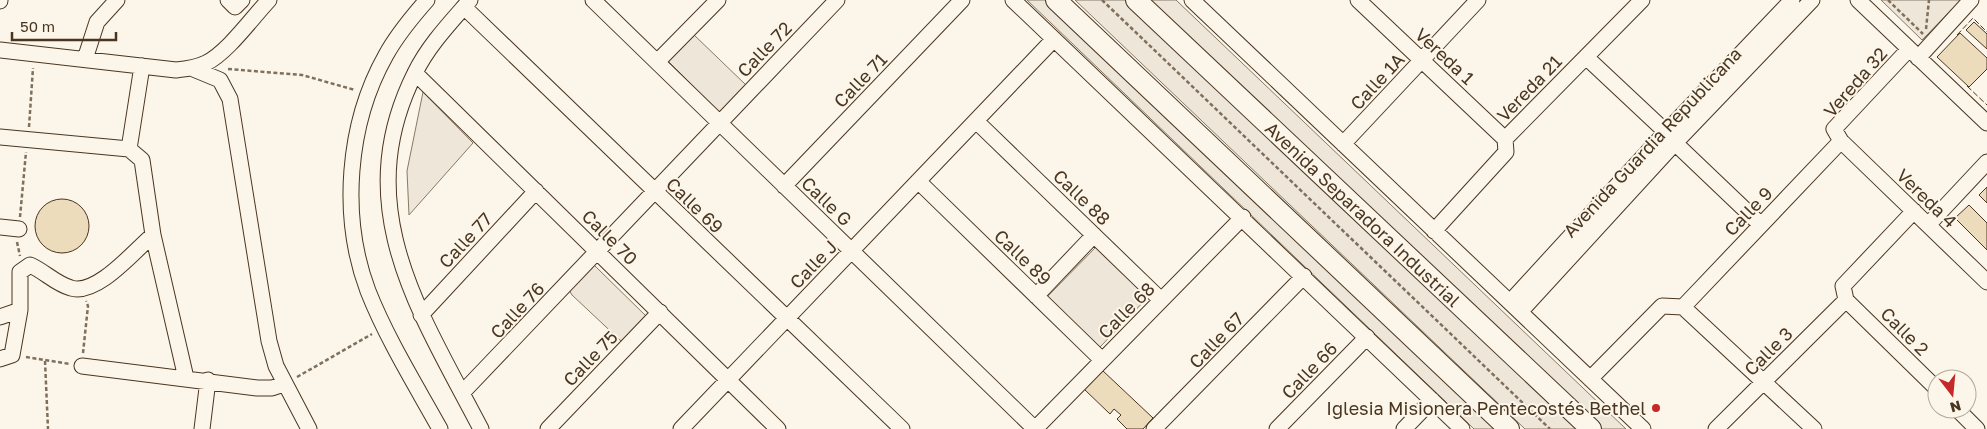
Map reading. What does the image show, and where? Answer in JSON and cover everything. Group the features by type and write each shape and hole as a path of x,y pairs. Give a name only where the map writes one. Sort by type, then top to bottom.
{"main road":[{"path":"1056,0 1509,429"},
{"name":"Avenida Separadora Industrial","path":"1136,0 1591,429"}],"street":[{"path":"85,59 97,22 117,0"},
{"path":"0,50 176,70 191,68 207,62 224,48 269,0"},
{"path":"427,0 386,55 368,94 358,130 352,169 351,211 362,272 384,328 440,429"},
{"path":"657,62 718,0"},
{"name":"Calle 72","path":"654,192 837,0"},
{"name":"Calle 71","path":"784,186 962,0"},
{"path":"1013,0 1243,217 1462,429"},
{"name":"Avenida Separadora Industrial","path":"1192,0 1434,231 1516,306 1643,429"},
{"name":"Vereda 1","path":"1358,0 1506,139"},
{"name":"Calle 1A","path":"1343,144 1478,0"},
{"name":"Vereda 21","path":"1434,231 1506,152 1506,139 1642,0"},
{"name":"Avenida Guardia Republicana","path":"1516,306 1671,137 1792,0"},
{"name":"Avenida Guardia Republicana","path":"1671,137 1812,0"},
{"path":"1858,0 1987,123"},
{"name":"Vereda 32","path":"1841,141 1834,129 1971,0"},
{"name":"Calle G","path":"597,1 719,123 1035,429"},
{"path":"467,4 436,41 415,72 400,111 391,146 388,183 390,218 397,253 422,315 481,429"},
{"name":"Calle 69","path":"467,4 654,192 902,429"},
{"name":"Calle J","path":"681,429 1054,39"},
{"path":"1586,57 1761,225"},
{"path":"129,149 142,66"},
{"path":"191,68 220,80 230,99 269,340 276,366 308,429"},
{"name":"Calle 70","path":"415,72 778,429"},
{"name":"Calle 88","path":"976,121 1162,300"},
{"path":"0,136 129,149 142,160 153,235 186,378"},
{"name":"Vereda 4","path":"1841,141 1987,282"},
{"name":"Calle 9","path":"1683,307 1841,141"},
{"path":"1928,225 1987,162"},
{"name":"Calle 89","path":"918,182 1102,360"},
{"name":"Calle 77","path":"422,315 536,190"},
{"name":"Calle 76","path":"462,393 654,192"},
{"path":"1846,300 1843,286 1914,212"},
{"name":"Calle 68","path":"1035,429 1243,217"},
{"path":"0,227 19,229"},
{"path":"6,357 20,310 20,272 24,268 30,266 70,288 90,288 102,280 153,235"},
{"path":"1036,296 1094,235"},
{"name":"Calle 67","path":"1154,429 1304,276"},
{"name":"Calle 3","path":"1716,429 1846,300"},
{"name":"Calle 2","path":"1846,300 1927,380"},
{"path":"1590,379 1662,306 1683,307 1814,429"},
{"path":"0,308 20,310"},
{"path":"0,317 20,310"},
{"name":"Calle 75","path":"548,429 660,312"},
{"name":"Calle 66","path":"1277,429 1367,337"},
{"path":"82,366 208,380 258,388 272,388 284,384"},
{"path":"202,429 208,380"},
{"path":"1404,429 1432,400"},
{"path":"1967,419 1977,429"}],"path":[{"path":"1102,0 1550,429"},
{"path":"1888,0 1925,35 1932,28"},
{"path":"24,268 17,247 34,54"},
{"path":"220,69 302,75 368,94"},
{"path":"6,357 45,360 82,366 88,306 80,289"},
{"path":"284,384 384,328"},
{"path":"45,360 48,429"}],"shaded area":[{"path":"1027,0 1048,0 1495,429 1474,429"},
{"path":"1075,0 1130,0 1578,429 1525,429"},
{"path":"1150,0 1176,0 1626,429 1600,429"},
{"path":"1881,0 1961,0 1922,40"},
{"path":"692,33 746,85 719,112 666,59"},
{"path":"423,92 473,143 409,215 407,171"},
{"path":"1097,246 1149,296 1100,347 1047,297"},
{"path":"594,265 646,316 621,341 569,290"}],"building":[{"path":"1974,22 1987,34 1987,49 1966,30"},
{"path":"1960,33 1987,58 1987,69 1969,87 1937,57"},
{"path":"1987,187 1987,203 1979,195"},
{"path":"62,199 72,201 81,207 87,216 89,226 87,236 81,245 72,251 62,253 52,251 43,245 37,236 35,226 37,216 43,207 52,201"},
{"path":"1969,205 1987,223 1987,250 1955,218"},
{"path":"1102,370 1153,418 1143,429 1127,429 1117,419 1121,415 1114,409 1110,414 1084,389"}],"fence":[{"path":"1957,35 1973,18 1987,32"},
{"path":"1967,86 1987,105"}],"place":[{"name":"Iglesia Misionera Pentecostés Bethel","path":"1656,408"}]}
